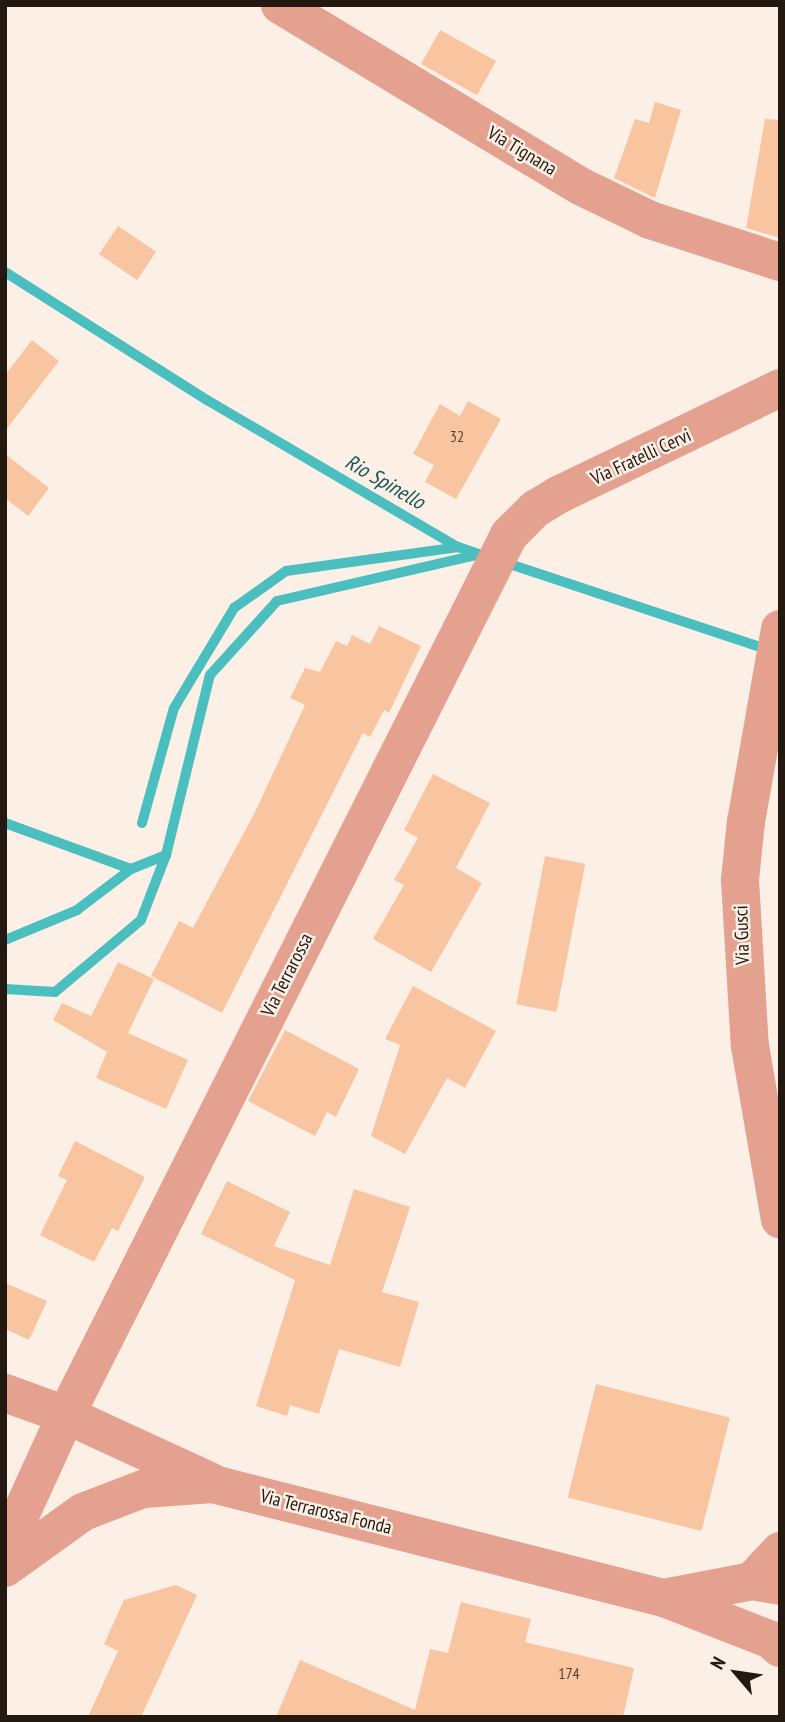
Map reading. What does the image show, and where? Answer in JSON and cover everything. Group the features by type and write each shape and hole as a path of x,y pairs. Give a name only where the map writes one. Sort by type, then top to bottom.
{"street":[{"name":"Via Tignana","path":"280,5 582,187 650,220 780,262"},
{"name":"Via Fratelli Cervi","path":"509,535 553,498 780,388"},
{"name":"Via Terrarossa","path":"9,1564 14,1529 65,1415 509,535"},
{"name":"Via Gusci","path":"776,664 746,821 741,946 755,1087 780,1219"},
{"path":"5,1393 65,1415 218,1485"},
{"name":"Via Terrarossa Fonda","path":"9,1564 82,1512 143,1489 218,1485 664,1598 777,1643"},
{"path":"664,1598 766,1583 780,1551"}],"building":[{"path":"440,30 496,61 477,95 421,64"},
{"path":"655,102 681,110 655,198 614,178 635,119 649,123"},
{"path":"765,119 780,120 780,238 746,228"},
{"path":"118,226 156,252 137,280 99,254"},
{"path":"32,340 59,361 5,431 5,375"},
{"path":"468,401 501,419 456,499 425,482 434,465 413,454 440,404 460,416"},
{"path":"5,454 49,488 28,516 5,498"},
{"path":"379,626 421,646 389,713 384,710 370,737 363,733 222,1013 151,976 179,921 193,928 255,812 305,705 290,698 305,668 320,672 336,641 347,646 352,635 370,644"},
{"path":"433,774 490,803 456,868 482,883 431,972 373,939 404,885 394,880 418,838 404,830"},
{"path":"545,856 585,864 556,1012 516,1004"},
{"path":"118,962 154,979 128,1033 188,1060 166,1109 96,1078 107,1052 53,1020 62,1003 91,1016"},
{"path":"413,986 496,1031 465,1088 447,1078 405,1154 371,1136 400,1045 385,1039"},
{"path":"285,1030 359,1069 336,1117 327,1112 315,1136 248,1101"},
{"path":"75,1141 145,1177 118,1231 112,1228 94,1262 40,1235 67,1180 58,1176"},
{"path":"227,1181 290,1212 274,1246 330,1265 354,1189 410,1207 382,1292 419,1302 400,1367 339,1349 319,1414 290,1405 287,1416 256,1406 295,1280 201,1234"},
{"path":"5,1283 47,1301 29,1340 5,1329"},
{"path":"596,1384 730,1417 702,1531 568,1498"},
{"path":"176,1585 197,1595 141,1717 88,1717 118,1651 104,1644 124,1600"},
{"path":"461,1602 531,1619 525,1642 634,1668 623,1717 276,1717 300,1660 415,1710 430,1649 448,1653"}],"waterway":[{"name":"Rio Spinello","path":"5,272 207,400 458,547 770,650"},
{"path":"142,823 174,708 234,608 286,571 458,547"},
{"path":"5,823 131,869 166,855 210,675 277,601 477,555"},
{"path":"5,989 55,992 141,920 166,855"},
{"path":"5,940 77,910 131,869"}]}
